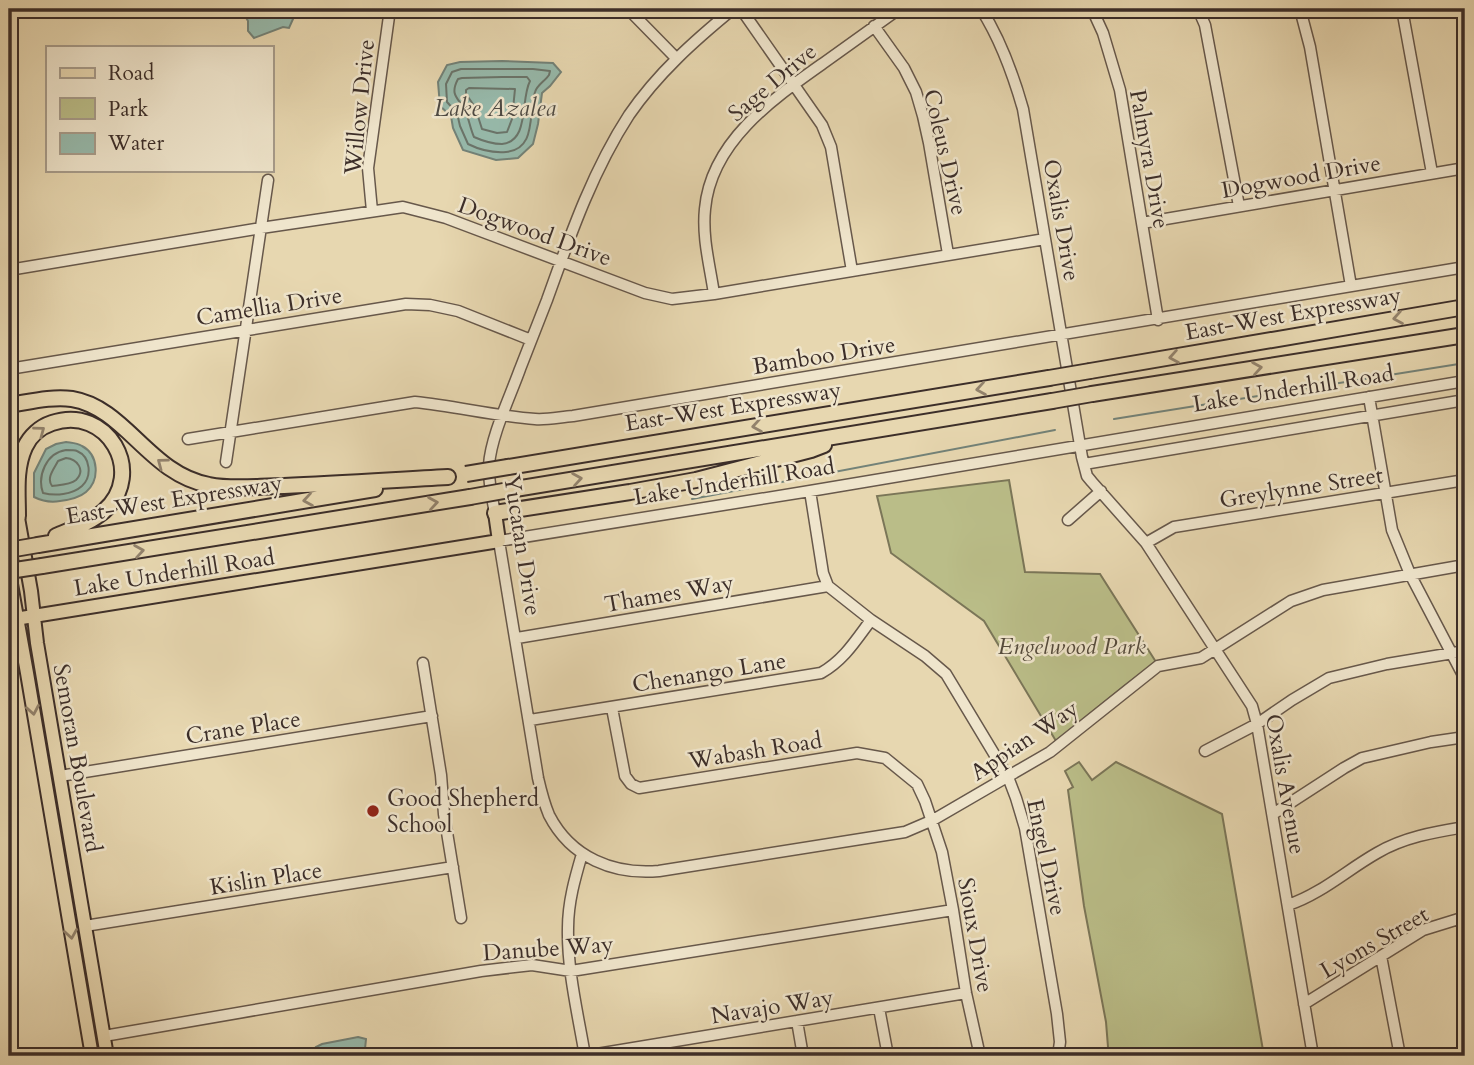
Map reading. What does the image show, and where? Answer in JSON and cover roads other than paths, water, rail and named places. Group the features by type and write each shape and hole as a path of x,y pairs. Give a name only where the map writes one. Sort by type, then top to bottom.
{"highway":[{"name":"East-West Expressway","path":"9,550 1465,307"},
{"name":"East-West Expressway","path":"9,572 1465,335"},
{"path":"9,405 63,398 96,406 160,462 188,478 208,485 285,486 448,477"},
{"path":"18,516 17,482 20,461 34,434 46,425 73,419 102,430 112,440 120,455 122,471 121,485 114,499 90,521 38,545"},
{"path":"495,513 696,481 811,450 854,433"}],"main road":[{"name":"Semoran Boulevard","path":"9,467 107,1056"},
{"name":"Yucatan Drive","path":"495,513 499,541"},
{"name":"Lake Underhill Road","path":"13,619 499,541"},
{"name":"Semoran Boulevard","path":"9,572 13,619 22,644 92,1056"},
{"path":"85,1014 90,1025 104,1036"},
{"path":"88,1036 101,1044 107,1056"}],"street":[{"name":"Willow Drive","path":"372,211 369,169 390,9"},
{"path":"628,9 676,58"},
{"name":"Yucatan Drive","path":"495,513 489,465 492,446 590,187 629,116 653,84 676,58 733,9"},
{"path":"741,9 822,125 831,147 852,271"},
{"name":"Sage Drive","path":"714,294 705,239 705,208 714,172 731,143 756,114 899,9"},
{"name":"Oxalis Drive","path":"981,9 1010,66 1023,109 1080,444"},
{"name":"Palmyra Drive","path":"1093,9 1120,90 1158,320"},
{"path":"1198,9 1205,25 1239,206"},
{"path":"1300,9 1310,47 1351,286"},
{"path":"1402,9 1432,173"},
{"name":"Coleus Drive","path":"874,26 904,68 916,92 929,142 948,254"},
{"name":"Dogwood Drive","path":"1142,223 1465,168"},
{"path":"226,462 268,180"},
{"name":"Dogwood Drive","path":"9,270 403,207 446,218 645,293 672,299 1045,239"},
{"name":"Bamboo Drive","path":"188,439 415,402 538,419 573,416 1465,267"},
{"name":"Camellia Drive","path":"9,369 406,304 458,311 531,340"},
{"name":"Lake Underhill Road","path":"499,541 1465,381"},
{"path":"1369,397 1392,530 1410,574 1465,679"},
{"name":"Lake Underhill Road","path":"1083,464 1465,400"},
{"name":"Oxalis Avenue","path":"1080,444 1087,476 1146,543 1252,706 1273,814 1313,1056"},
{"name":"Greylynne Street","path":"1146,543 1174,527 1465,480"},
{"path":"810,491 823,573 828,586"},
{"path":"1068,520 1101,491"},
{"name":"Yucatan Drive","path":"499,541 543,800 561,833 582,854"},
{"name":"Appian Way","path":"582,854 607,867 640,873 659,872 905,832 933,820 1050,752 1158,666 1201,658 1291,601 1322,590 1465,565"},
{"name":"Engel Drive","path":"828,586 946,674 1008,777 1025,828 1057,1014 1060,1042 1058,1056"},
{"name":"Thames Way","path":"517,638 828,586"},
{"name":"Chenango Lane","path":"530,720 821,673 844,656 871,620"},
{"path":"1205,751 1257,724 1292,699 1329,678 1387,664 1465,651"},
{"path":"423,663 461,918"},
{"name":"Wabash Road","path":"612,708 625,776 631,784 639,788 857,753 884,758 917,784 933,820"},
{"name":"Crane Place","path":"60,776 432,716"},
{"path":"1273,814 1362,758 1465,737"},
{"name":"Sioux Drive","path":"933,820 942,852 966,993 980,1056"},
{"path":"1288,905 1303,900 1377,852 1401,840 1465,827"},
{"path":"582,854 575,879 568,928 571,971 585,1056"},
{"name":"Kislin Place","path":"85,926 453,867"},
{"name":"Danube Way","path":"104,1036 520,965 571,971 953,910"},
{"path":"1464,917 1465,933"},
{"name":"Lyons Street","path":"1304,1004 1423,930 1464,917"},
{"path":"1381,956 1400,1056"},
{"name":"Navajo Way","path":"585,1056 966,993"},
{"path":"879,1008 888,1056"},
{"path":"797,1021 803,1056"}],"water":[{"path":"241,9 293,9 293,19 289,28 283,27 254,38 248,31 248,21"},
{"name":"Lake Azalea","path":"502,61 553,63 561,72 542,93 533,144 518,158 496,160 463,150 453,128 451,116 440,106 438,82 447,65"},
{"path":"66,442 80,445 92,455 96,468 91,487 80,496 56,502 34,497 34,473 46,449"},
{"path":"358,1037 366,1039 365,1049 353,1051 347,1056 320,1056 316,1047 322,1044"}],"waterway":[{"path":"1114,419 1465,363"},
{"path":"692,499 1055,430"}],"place":[{"name":"Good Shepherd School","path":"373,811"}],"park label":[{"name":"Engelwood Park","path":"1072,646"}]}
